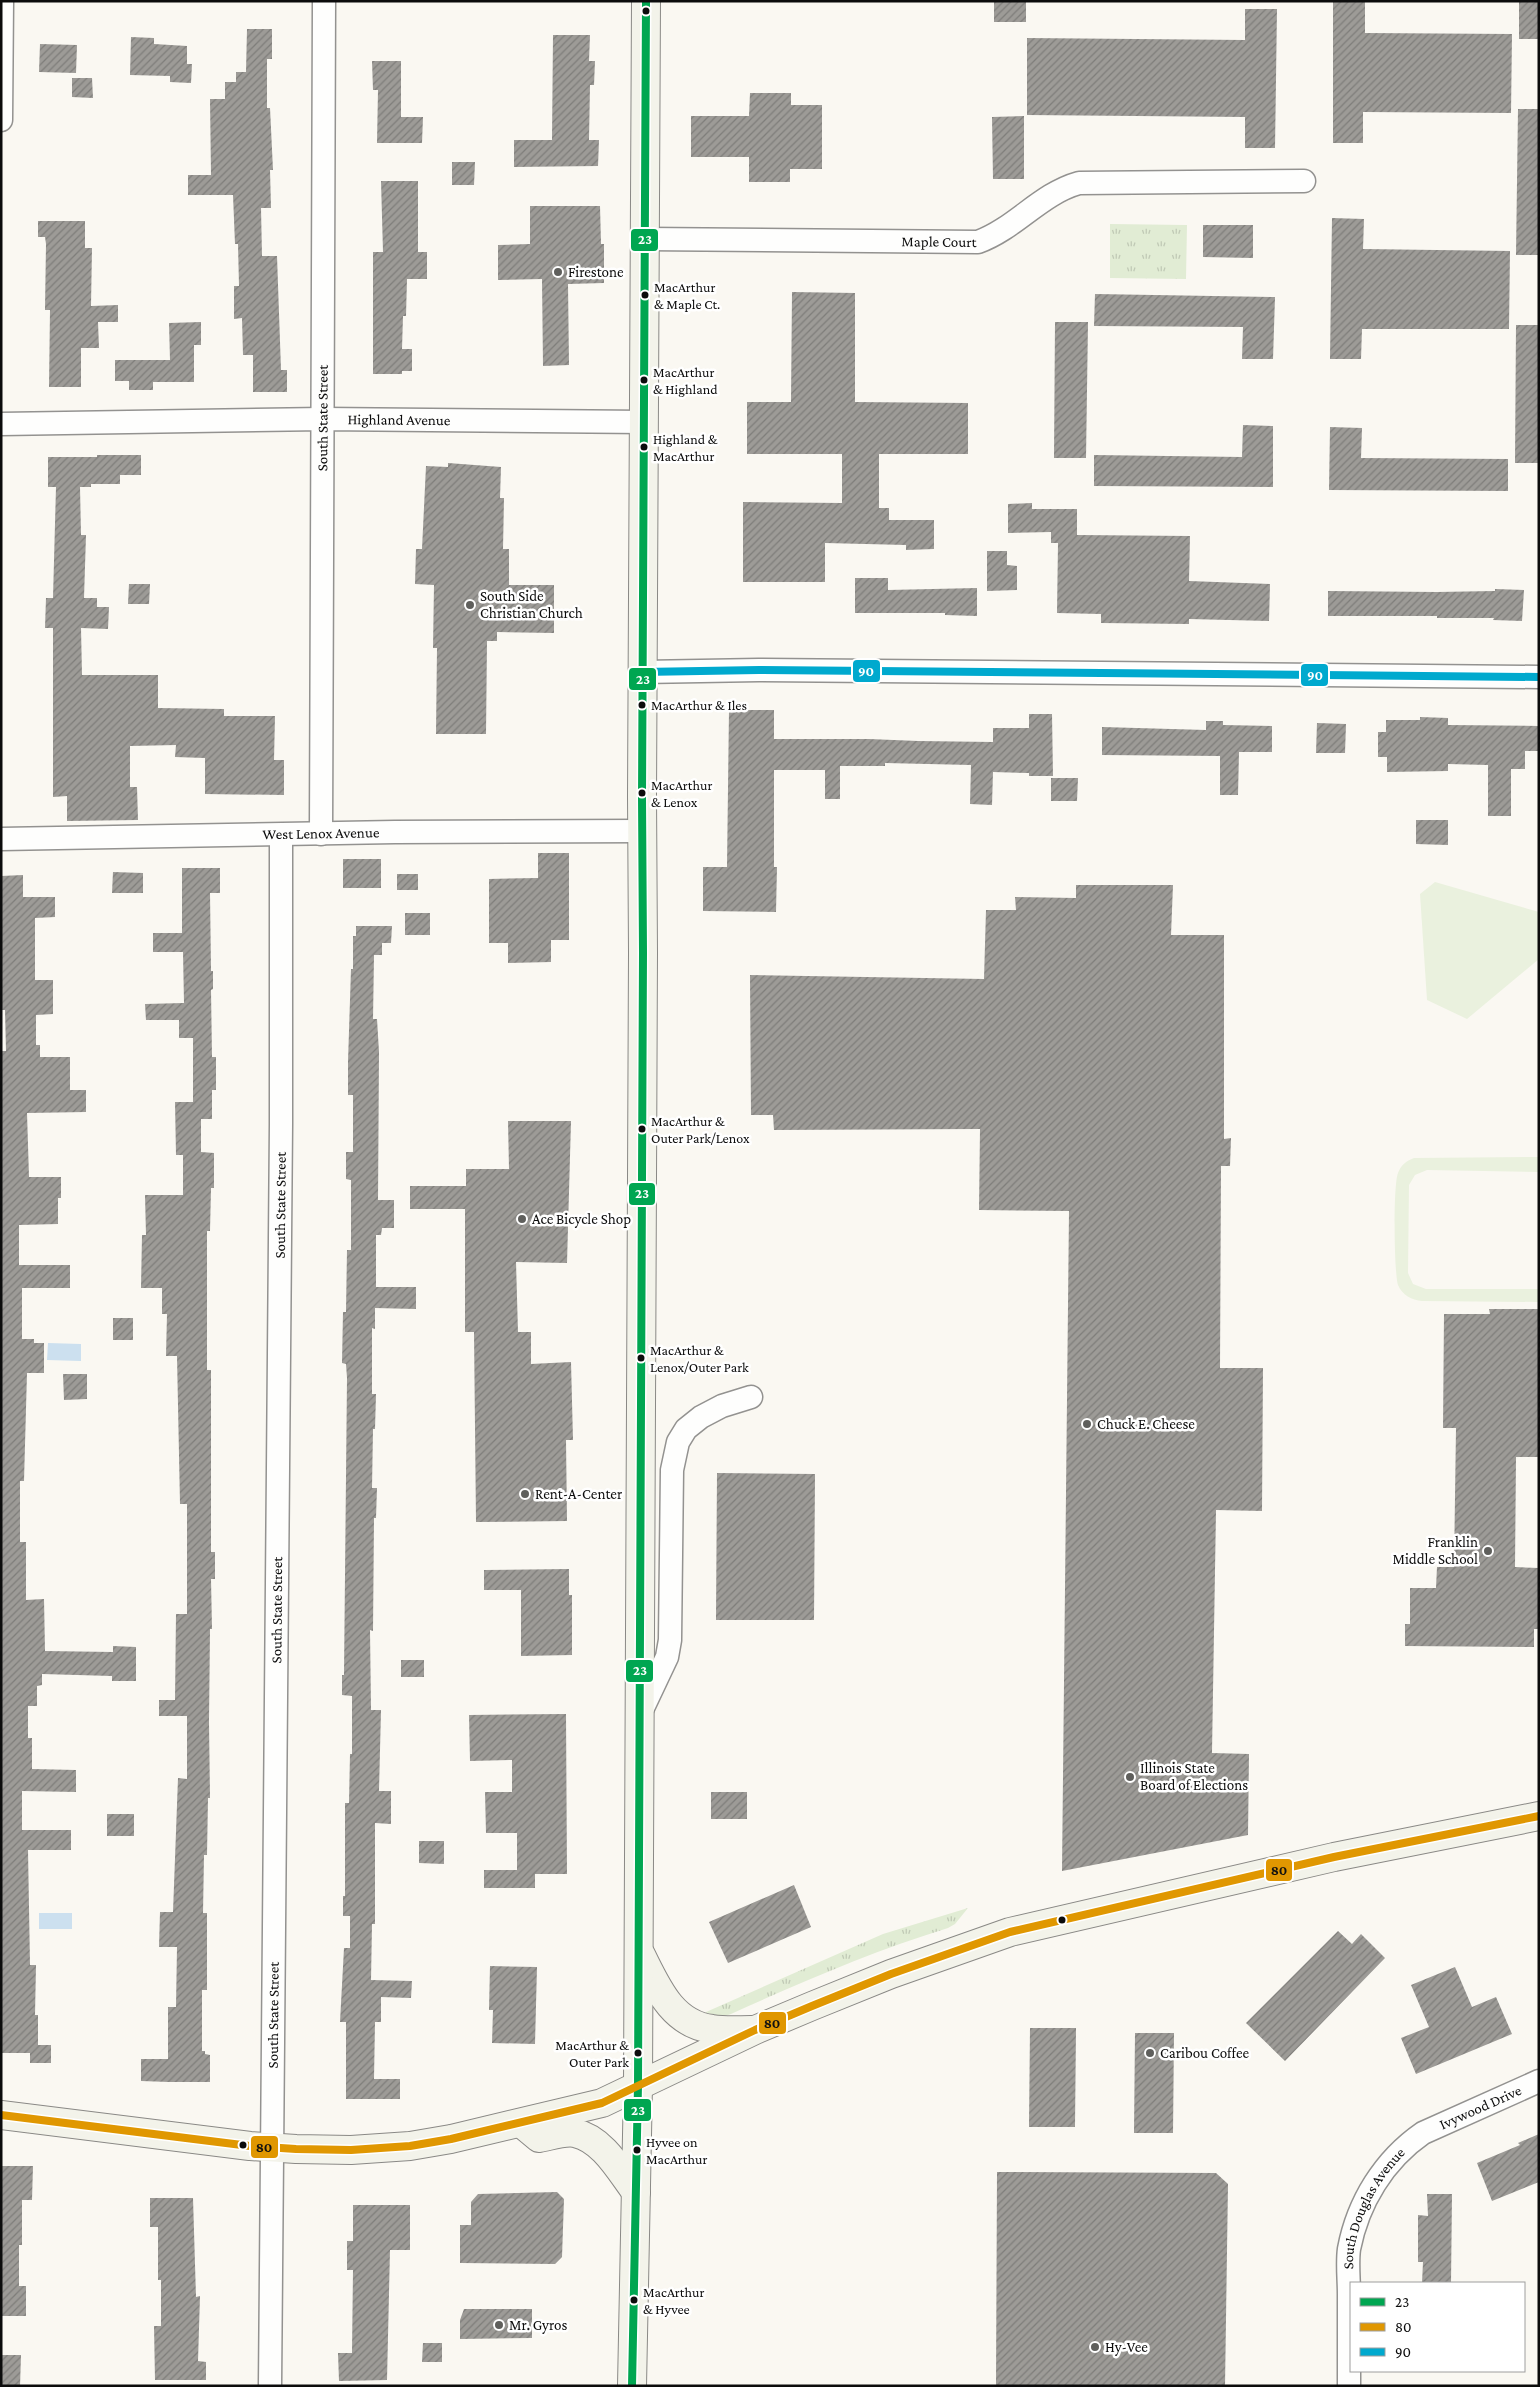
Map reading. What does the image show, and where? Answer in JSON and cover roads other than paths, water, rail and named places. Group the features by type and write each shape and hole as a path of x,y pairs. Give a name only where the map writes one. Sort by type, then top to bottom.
{"main road":[{"path":"632,2386 638,2085 646,1"},
{"path":"1,2115 272,2147 351,2150 410,2146 451,2139 602,2103 755,2030 891,1974 1010,1932 1334,1857 1539,1816"},
{"path":"638,1949 658,1989 668,2004 684,2019 711,2029 755,2030"},
{"path":"521,2123 540,2138 574,2133 590,2140 612,2160 636,2192"}],"street":[{"path":"1,120 2,1"},
{"name":"South State Street","path":"321,834 324,1"},
{"name":"Maple Court","path":"645,239 978,242 1008,228 1062,188 1079,183 1304,181"},
{"name":"Highland Avenue","path":"1,424 323,419 645,422"},
{"path":"642,672 768,670 1539,677"},
{"name":"West Lenox Avenue","path":"1,839 642,831"},
{"name":"South State Street","path":"270,2386 281,1144 281,835"},
{"path":"638,1717 667,1657 670,1640 672,1470 678,1442 686,1429 700,1417 722,1406 751,1398"},
{"name":"Ivywood Drive","path":"1422,2133 1539,2082"},
{"name":"South Douglas Avenue","path":"1349,2386 1349,2251 1355,2224 1363,2203 1390,2161 1407,2144 1422,2133"}],"water":[{"path":"48,1343 81,1344 81,1361 47,1360"},
{"path":"39,1913 72,1913 72,1929 39,1929"}],"place":[{"name":"Firestone","path":"558,272"},
{"name":"MacArthur & Maple Ct.","path":"645,295"},
{"name":"MacArthur & Highland","path":"644,380"},
{"name":"Highland & MacArthur","path":"644,447"},
{"name":"South Side Christian Church","path":"470,605"},
{"name":"MacArthur & Iles","path":"642,705"},
{"name":"MacArthur & Lenox","path":"642,793"},
{"name":"MacArthur & Outer Park/Lenox","path":"642,1129"},
{"name":"Ace Bicycle Shop","path":"522,1219"},
{"name":"MacArthur & Lenox/Outer Park","path":"641,1358"},
{"name":"Chuck E. Cheese","path":"1087,1424"},
{"name":"Rent-A-Center","path":"525,1494"},
{"name":"Franklin Middle School","path":"1488,1551"},
{"name":"Illinois State Board of Elections","path":"1130,1777"},
{"name":"MacArthur & Outer Park","path":"638,2053"},
{"name":"Caribou Coffee","path":"1150,2053"},
{"name":"Hyvee on MacArthur","path":"637,2150"},
{"name":"MacArthur & Hyvee","path":"634,2300"},
{"name":"Mr. Gyros","path":"499,2325"},
{"name":"Hy-Vee","path":"1095,2347"}]}
